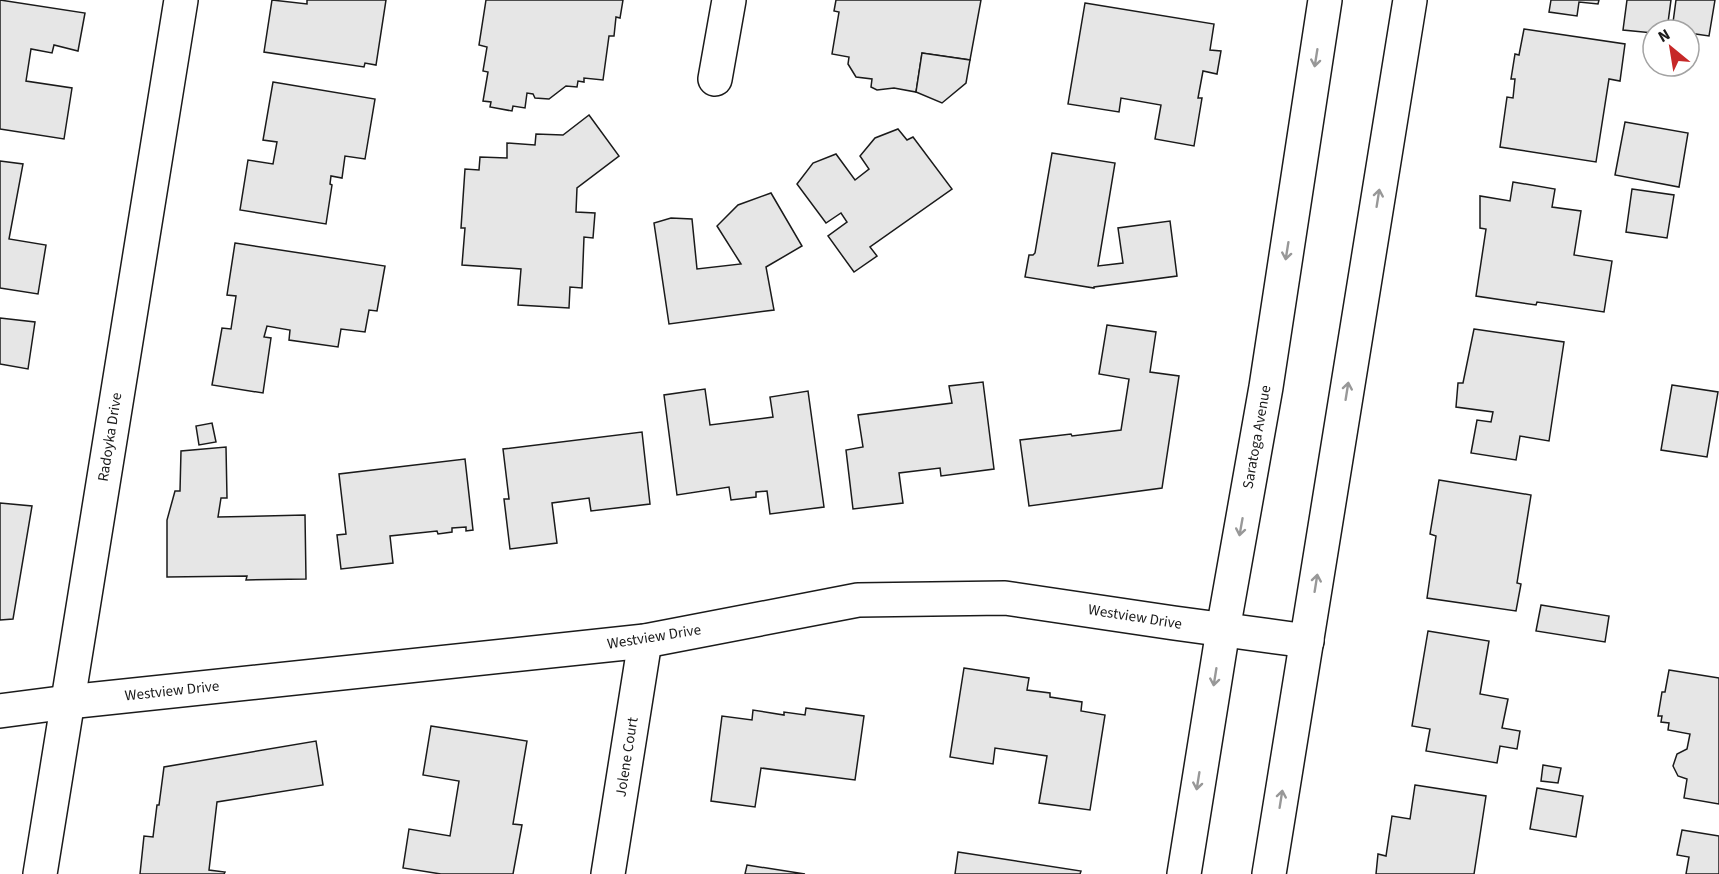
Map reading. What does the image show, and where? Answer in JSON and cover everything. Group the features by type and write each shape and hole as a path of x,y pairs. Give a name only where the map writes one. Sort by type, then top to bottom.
{"main road":[{"name":"Radoyka Drive","path":"40,874 181,0"},
{"path":"715,79 729,0"},
{"name":"Saratoga Avenue","path":"1184,874 1223,630 1266,387 1325,0"},
{"path":"1269,874 1410,0"},
{"name":"Westview Drive","path":"0,711 645,641 858,600 1005,598 1306,641"},
{"name":"Jolene Court","path":"608,874 645,641"}],"building":[{"path":"0,0 85,13 78,51 54,45 52,53 31,49 26,81 72,88 64,139 0,129"},
{"path":"272,0 307,4 307,0 386,0 376,65 365,63 364,67 264,52"},
{"path":"486,0 623,0 620,18 616,17 614,36 609,36 603,80 584,78 584,82 578,81 577,87 566,86 549,99 535,98 533,94 527,93 525,108 513,106 512,111 490,107 491,102 483,101 488,72 483,71 487,47 479,45"},
{"path":"836,0 981,0 970,60 922,53 916,92 894,88 877,90 871,87 872,79 856,77 848,64 849,57 832,54 839,12 834,11"},
{"path":"1551,0 1599,0 1598,4 1579,2 1577,16 1549,12"},
{"path":"1627,0 1671,0 1669,18 1641,18 1641,32 1623,30"},
{"path":"1676,0 1715,0 1709,36 1701,35 1701,18 1674,18"},
{"path":"1085,3 1214,24 1210,50 1221,51 1217,74 1203,71 1198,98 1202,98 1194,146 1155,139 1161,105 1121,98 1119,112 1068,104"},
{"path":"1524,29 1625,44 1620,81 1609,79 1596,162 1500,147 1507,97 1513,98 1515,79 1511,79 1515,54 1519,55"},
{"path":"922,53 970,60 966,83 942,103 916,92"},
{"path":"273,82 375,99 365,159 345,156 342,178 331,176 330,184 332,185 326,224 240,210 248,160 273,164 277,142 263,140"},
{"path":"589,115 619,156 577,188 576,212 595,213 593,238 584,237 582,288 570,287 569,308 518,305 521,269 462,265 465,228 461,228 465,169 479,170 480,157 507,158 507,143 535,145 536,134 563,135"},
{"path":"1625,122 1688,133 1679,187 1615,175"},
{"path":"898,129 907,140 913,137 952,189 870,247 877,256 854,272 828,236 847,222 841,213 826,223 797,184 813,163 836,154 855,180 869,169 860,156 875,138"},
{"path":"1052,153 1115,163 1098,266 1123,263 1118,228 1170,221 1177,276 1094,288 1025,277 1029,255 1035,253"},
{"path":"0,161 23,164 9,239 46,245 38,294 0,288"},
{"path":"1513,182 1555,189 1552,207 1581,211 1574,255 1612,261 1604,312 1476,296 1486,229 1480,228 1480,196 1510,201"},
{"path":"1632,189 1674,195 1667,238 1626,232"},
{"path":"771,193 802,246 766,267 774,310 669,324 654,223 671,218 692,219 697,269 741,264 717,226 738,205"},
{"path":"235,243 385,266 377,311 369,310 365,332 341,329 338,347 289,340 290,330 267,326 264,337 271,338 263,393 212,385 222,328 231,329 236,296 227,295"},
{"path":"0,318 35,322 28,369 0,364"},
{"path":"1107,325 1156,332 1150,372 1179,376 1162,488 1029,506 1020,440 1121,430 1129,379 1099,374"},
{"path":"1474,329 1564,342 1549,441 1520,436 1516,460 1471,453 1477,420 1491,422 1493,412 1456,407 1458,383 1463,383"},
{"path":"983,382 994,469 941,476 940,468 899,473 903,503 853,509 846,450 863,447 858,415 952,403 949,386"},
{"path":"1672,385 1718,392 1707,457 1661,450"},
{"path":"705,389 710,425 773,417 770,397 808,391 824,507 770,514 767,491 756,492 756,497 731,500 729,487 677,495 664,395"},
{"path":"212,423 216,442 199,445 196,426"},
{"path":"642,432 650,504 591,511 589,498 552,503 557,543 510,549 504,499 509,499 503,449"},
{"path":"226,447 227,498 221,498 218,517 305,515 306,579 246,580 247,576 167,577 167,520 175,491 180,491 181,451"},
{"path":"465,459 473,530 466,531 466,527 452,528 452,532 438,534 437,531 390,536 393,563 341,569 337,535 346,534 339,474"},
{"path":"1439,480 1531,495 1517,583 1521,584 1516,611 1427,598 1436,536 1430,534"},
{"path":"0,503 32,506 13,619 0,620"},
{"path":"1541,605 1609,616 1605,642 1536,631"},
{"path":"1428,631 1489,641 1480,694 1508,699 1502,728 1520,731 1517,749 1500,746 1497,763 1426,751 1430,729 1412,726"},
{"path":"964,668 1029,678 1027,690 1050,693 1050,697 1082,702 1081,711 1105,715 1090,810 1039,803 1047,756 995,748 993,764 950,757"},
{"path":"1669,670 1719,678 1719,804 1684,798 1687,779 1678,776 1673,766 1677,754 1687,749 1690,734 1668,730 1669,723 1661,722 1662,716 1658,716"},
{"path":"806,708 864,716 855,780 761,768 755,807 711,801 722,716 752,720 753,710 784,715 784,712 805,715"},
{"path":"431,726 527,741 513,824 522,825 513,874 441,874 403,868 409,829 450,836 459,781 423,775"},
{"path":"316,741 323,785 217,802 209,870 225,872 224,874 140,874 144,836 153,837 164,767"},
{"path":"1543,765 1561,768 1558,783 1541,781"},
{"path":"1415,785 1486,796 1474,874 1376,874 1378,854 1386,856 1392,816 1410,819"},
{"path":"1537,788 1583,796 1576,837 1530,829"},
{"path":"1682,830 1719,836 1719,874 1686,874 1689,857 1677,855"},
{"path":"958,852 1081,871 1080,874 955,874"},
{"path":"747,865 805,874 745,874"}]}
